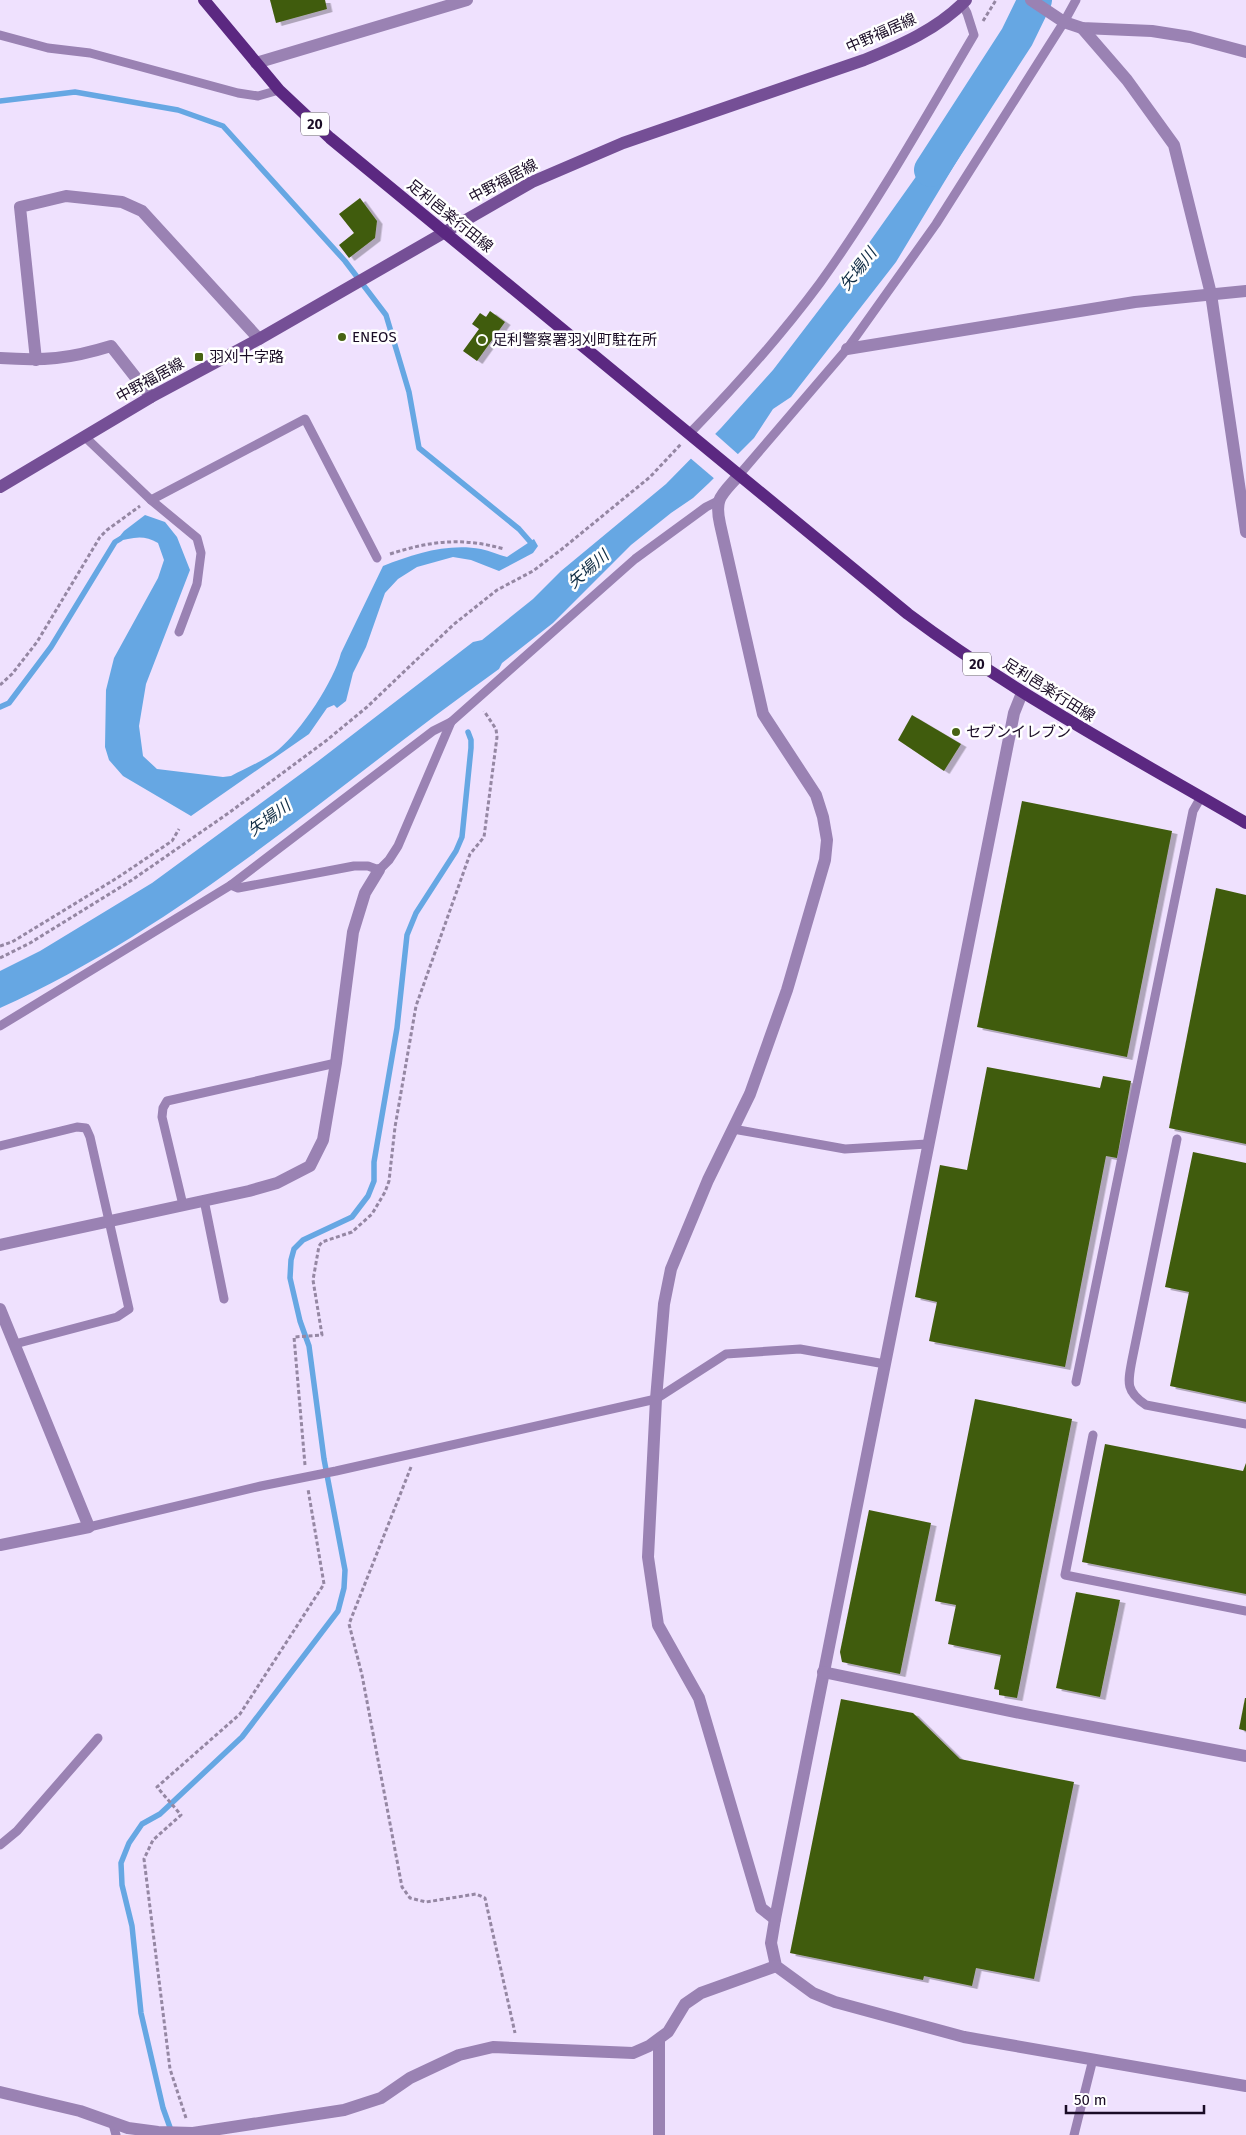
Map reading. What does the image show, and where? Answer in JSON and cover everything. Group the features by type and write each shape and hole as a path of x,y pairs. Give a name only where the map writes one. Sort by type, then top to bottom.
{"main road":[{"name":"足利邑楽行田線","path":"204,0 279,90 330,138 444,231 688,438"},
{"name":"中野福居線","path":"0,487 151,397 259,340 444,231 532,182 623,143 898,47 926,32 964,2"},
{"name":"20","path":"688,438 736,473"},
{"name":"足利邑楽行田線","path":"736,473 908,614 978,665 1130,758 1246,823"}],"street":[{"path":"256,63 466,0"},
{"path":"1030,0 1060,19 1082,28 1152,31 1190,37 1246,52"},
{"path":"1082,28 1127,80 1174,145 1211,294 1246,532"},
{"path":"36,360 20,207 66,196 122,202 142,211 259,340"},
{"path":"847,349 1135,302 1246,291"},
{"path":"0,358 36,360 85,354 111,346 151,397"},
{"path":"736,473 718,501 717,511 763,714 816,795 823,817 827,840 825,860 787,990 750,1094 708,1180 671,1269 664,1304 656,1399 648,1557 658,1625 698,1698 761,1908 775,1919"},
{"path":"1022,693 1014,713 927,1144 775,1919 772,1943 776,1966 813,1993 835,2002 964,2037 1246,2086"},
{"path":"0,1245 249,1191 277,1183 310,1166 323,1140 336,1063 353,932 365,893 379,870"},
{"path":"0,1309 90,1527 0,1545"},
{"path":"823,1672 1030,1715 1246,1756"},
{"path":"0,2092 80,2111 114,2129 158,2132 186,2127 344,2110 381,2098 410,2078 459,2055 492,2047 633,2053 659,2040 668,2032 685,2004 701,1993 776,1966"},
{"path":"659,2040 659,2135"}],"lane":[{"path":"736,473 847,349 936,224 1060,19 1076,0"},
{"path":"688,438 742,380 820,282 872,206 974,35 964,2"},
{"path":"0,34 48,48 90,54 238,93 258,96 279,90"},
{"path":"151,500 305,419 377,558"},
{"path":"84,436 151,500 197,538 201,553 197,584 179,632"},
{"path":"0,1026 231,885 433,730 451,722 635,559 706,507 718,501"},
{"path":"231,885 238,888 354,866 368,866 379,870 389,860 398,846 451,722"},
{"path":"1076,1382 1193,811 1201,797"},
{"path":"183,1205 162,1117 163,1108 167,1101 336,1063"},
{"path":"0,1146 77,1127 86,1128 90,1137 129,1309 117,1317 15,1344"},
{"path":"733,1129 846,1149 927,1144"},
{"path":"1177,1139 1131,1368 1130,1388 1134,1397 1146,1404 1246,1424"},
{"path":"204,1200 224,1299"},
{"path":"90,1527 309,1471 336,1471 656,1399 726,1354 800,1348 885,1364"},
{"path":"1093,1435 1065,1575 1246,1611"},
{"path":"0,1845 17,1831 98,1738"},
{"path":"1074,2135 1093,2059"}],"path":[{"path":"974,35 996,0"},
{"path":"0,958 30,943 132,880 230,812 327,740 367,708 453,625 497,590 533,571 562,549 650,477 688,438"},
{"path":"0,685 12,674 37,642 100,537 114,524 151,500"},
{"path":"377,558 414,546 443,542 468,541 504,549"},
{"path":"309,1471 294,1337 322,1335 314,1280 319,1246 322,1242 352,1232 372,1214 389,1181 394,1128 416,1006 470,854 484,837 497,737 496,729 476,699"},
{"path":"0,946 12,942 117,878 172,841 178,829"},
{"path":"425,1450 410,1469 349,1624 362,1675 402,1887 410,1898 426,1902 476,1894 485,1898 518,2048"},
{"path":"186,2127 170,2069 144,1859 153,1840 181,1815 157,1787 240,1714 324,1584 308,1487"}],"water":[{"path":"975,131 896,262 791,397 773,409 754,438 693,498 631,545 553,623 502,663 499,669 257,851 196,895 133,936 68,974 0,1008 0,971 40,951 152,883 317,762 473,642 482,640 533,599 561,571 666,484 721,428 773,370 854,264 947,133"},
{"path":"145,515 165,522 177,537 190,570 146,684 139,726 143,756 157,769 223,777 231,776 273,754 297,731 324,691 383,566 407,557 456,547 481,549 507,557 534,539 538,546 533,553 499,571 471,560 453,557 417,567 398,579 385,593 366,647 353,673 346,701 337,708 334,705 327,708 309,734 191,816 123,776 109,760 105,747 106,690 114,658 158,578 164,560 158,543 153,540 137,538 115,542 124,531"}],"pier":[{"path":"713,432 740,456 716,480 689,457"}],"building":[{"path":"270,0 325,0 327,9 276,23"},
{"path":"360,198 377,221 375,238 349,258 339,245 354,233 339,214"},
{"name":"足利警察署羽刈町駐在所","path":"490,311 505,322 477,361 463,351 479,329 472,324 480,313 486,317"},
{"path":"912,715 961,744 944,771 898,740"},
{"path":"1022,801 1172,831 1127,1057 977,1027"},
{"path":"1216,888 1246,895 1246,1144 1169,1128"},
{"path":"987,1067 1100,1088 1103,1076 1131,1081 1117,1158 1106,1156 1065,1367 929,1341 937,1302 915,1297 940,1165 967,1170"},
{"path":"1193,1152 1246,1163 1246,1402 1170,1386 1189,1292 1165,1287"},
{"path":"975,1399 1072,1419 1017,1698 999,1695 999,1690 994,1689 1001,1655 948,1644 956,1605 935,1601"},
{"path":"1105,1444 1243,1471 1246,1463 1246,1594 1082,1562"},
{"path":"869,1510 931,1523 900,1674 842,1662 840,1652"},
{"path":"1076,1592 1120,1600 1100,1697 1056,1688"},
{"path":"1246,1698 1246,1731 1239,1729"},
{"path":"841,1699 913,1713 960,1759 1074,1782 1034,1979 976,1968 972,1986 924,1976 923,1980 790,1953"}],"waterway":[{"name":"矢場川","path":"931,170 1017,37 1035,0"},
{"path":"0,101 75,92 178,110 223,126 345,261 386,315 409,392 419,448 519,529 533,545 530,546"},
{"path":"0,707 9,703 51,647 115,542 120,539"},
{"path":"172,2133 163,2108 141,2013 132,1926 122,1885 121,1863 129,1843 142,1824 160,1814 242,1737 338,1611 344,1588 345,1570 324,1459 309,1346 300,1321 290,1278 291,1260 294,1249 303,1240 352,1217 368,1196 374,1181 374,1162 397,1028 407,935 416,913 456,851 462,837 471,748 468,732"}],"place":[{"name":"ENEOS","path":"342,337"},
{"name":"足利警察署羽刈町駐在所","path":"482,340"},
{"name":"羽刈十字路","path":"199,357"},
{"name":"セブンイレブン","path":"956,732"}]}
